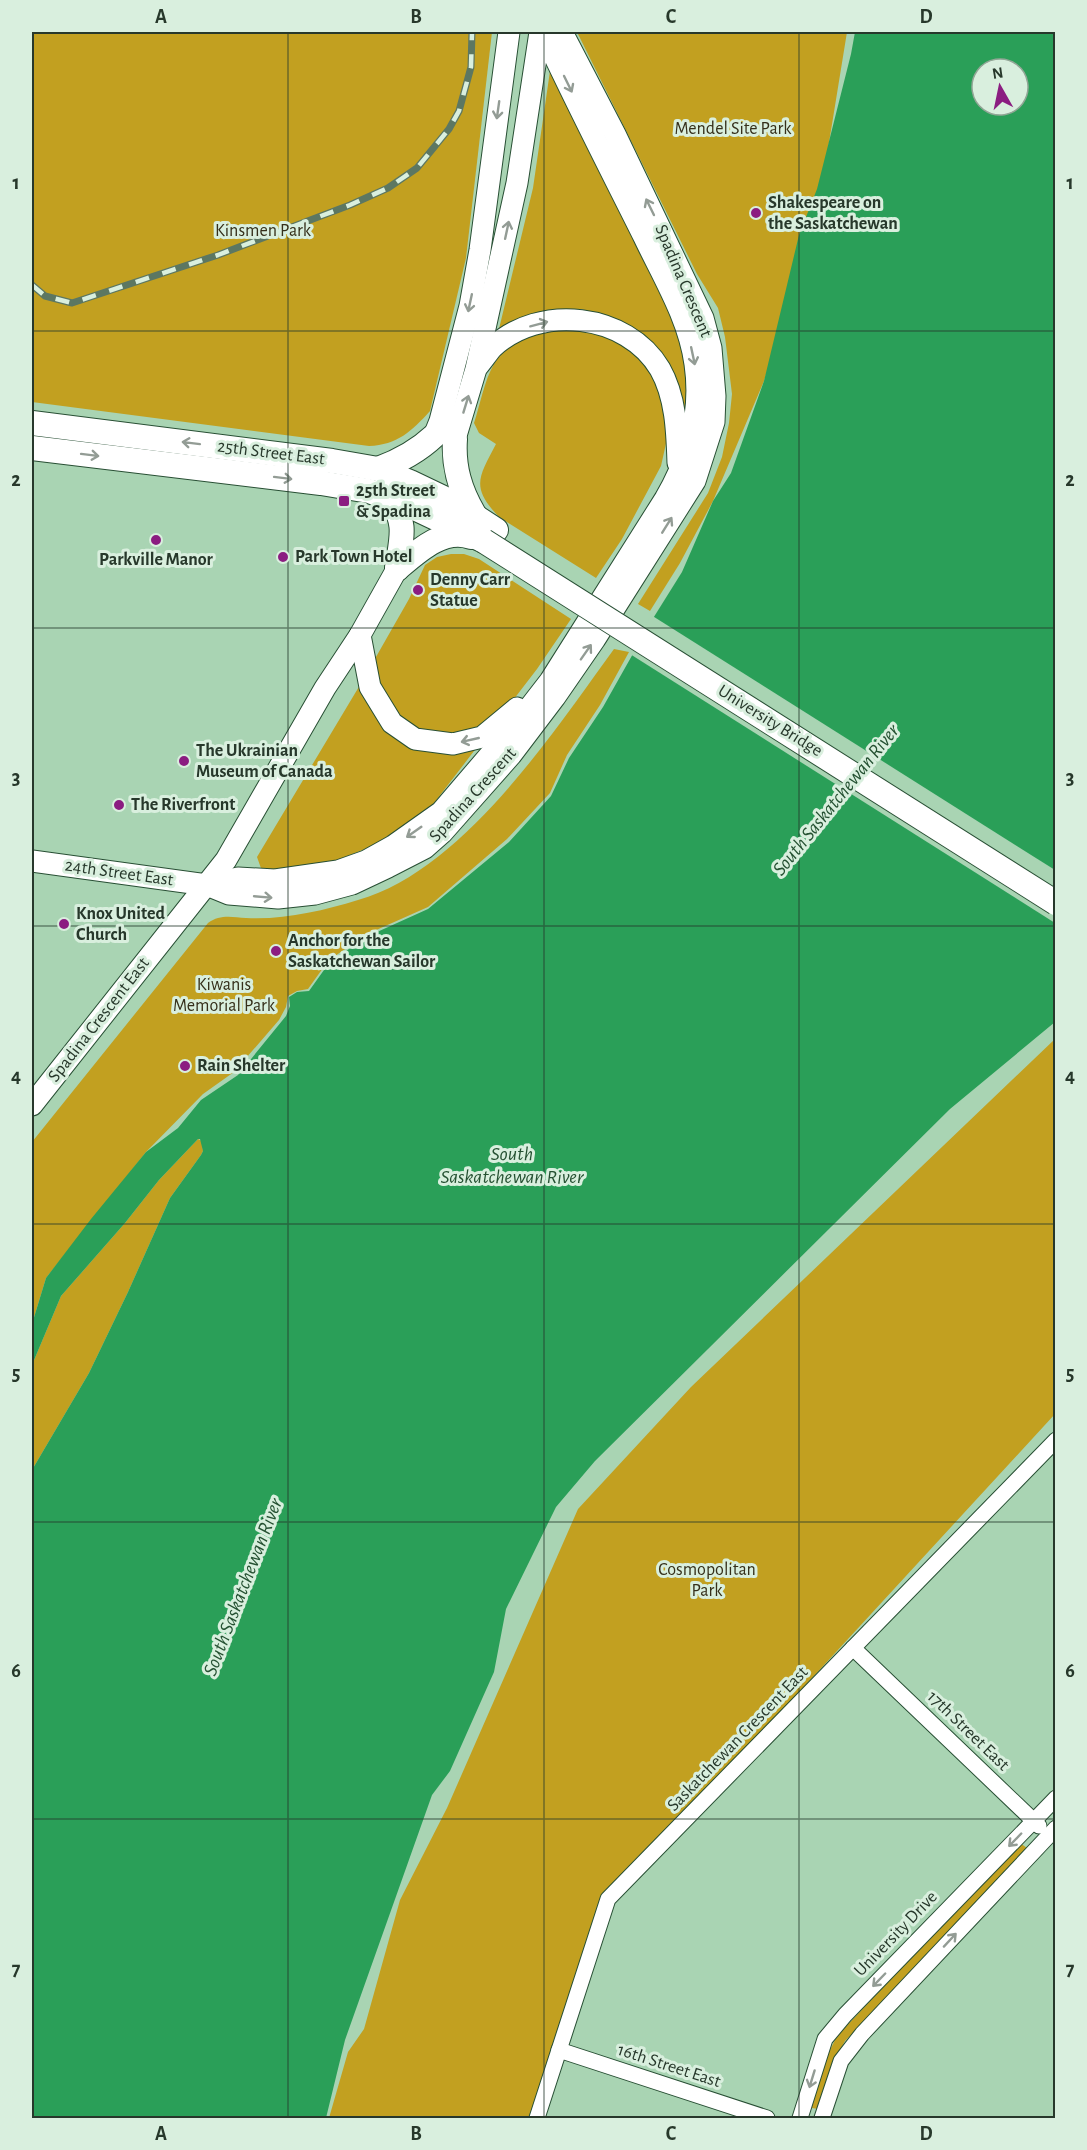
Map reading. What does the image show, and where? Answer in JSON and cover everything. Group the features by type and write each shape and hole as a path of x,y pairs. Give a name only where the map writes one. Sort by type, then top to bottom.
{"main road":[{"name":"25th Street East","path":"32,423 332,461 378,469 474,514 490,536"},
{"path":"378,469 405,459 445,437 454,454 456,473 465,498 474,514"},
{"name":"25th Street East","path":"32,448 321,483 369,491 490,536"},
{"path":"390,498 400,513 402,523 397,569"},
{"path":"397,569 418,550 434,541 451,536 490,536"},
{"name":"University Bridge","path":"490,536 1056,885"},
{"name":"University Bridge","path":"490,536 588,605 1056,903"}],"street":[{"path":"445,437 440,421 470,306 480,250 509,32"},
{"name":"Spadina Crescent","path":"445,437 476,369 517,183 541,32"},
{"name":"Spadina Crescent","path":"207,885 237,878 276,880 338,871 366,861 393,846 441,812 550,681 679,476 689,451 698,393 695,363 689,338 656,263 541,32"},
{"name":"Spadina Crescent","path":"207,885 229,894 268,898 315,894 352,884 424,848 442,833 511,755 555,697 595,639 695,481 714,422 715,396 711,348 703,318 615,134 562,32"},
{"path":"476,369 493,348 526,327 554,320 574,319 595,322 629,337 660,368 670,390 675,415 679,476"},
{"name":"Spadina Crescent East","path":"32,1106 226,860 397,569"},
{"path":"360,635 370,687 392,723 415,739 453,744 482,738 550,681"},
{"name":"24th Street East","path":"32,861 207,885"},
{"name":"Saskatchewan Crescent East","path":"537,2118 608,1899 1056,1440"},
{"name":"17th Street East","path":"852,1648 1033,1821 1053,1835"},
{"name":"University Drive","path":"800,2118 825,2039 845,2015 1056,1798"},
{"path":"822,2118 841,2061 862,2034 1053,1835"},
{"name":"16th Street East","path":"559,2050 767,2118"}],"green space":[{"name":"Kinsmen Park","path":"32,32 492,32 466,258 430,411 417,425 396,440 369,446 32,402"},
{"name":"Mendel Site Park","path":"577,32 847,32 820,198 764,381 713,501 680,563 650,611 638,604 708,493 722,457 732,394 725,337 718,308 697,274"},
{"path":"550,71 673,320 686,366 688,402 684,420 631,327 613,318 581,309 548,311 522,319 498,333 533,188"},
{"path":"550,328 590,328 636,352 661,388 667,439 661,466 622,539 596,578 499,517 484,498 481,489 480,482 485,465 496,444 479,433 474,423 494,364 511,346 526,337"},
{"path":"464,554 479,559 571,619 537,669 431,807 385,841 335,861 262,871 257,857 360,685 409,599 425,565 437,557"},
{"name":"Kiwanis Memorial Park","path":"614,649 629,652 600,705 567,755 550,793 507,839 428,907 365,935 328,961 308,989 288,996 286,1007 279,1020 234,1072 203,1094 146,1152 46,1278 32,1324 32,1142 208,923 217,918 226,917 289,916 344,904 397,884 434,860 469,830 502,795 563,720"},
{"name":"Cosmopolitan Park","path":"1055,1039 1055,1414 607,1901 535,2118 329,2118 348,2052 364,2029 400,1900 447,1808 578,1509 691,1387"},
{"path":"198,1139 202,1141 201,1155 170,1198 89,1373 32,1470 32,1365 61,1296 159,1180"},
{"path":"1020,1843 1028,1850 845,2041 836,2058 818,2109 812,2108 810,2105 825,2060 837,2036"}],"water":[{"name":"South Saskatchewan River","path":"855,32 1055,32 1055,1022 950,1109 595,1461 556,1507 506,1609 494,1672 450,1771 432,1795 345,2040 326,2118 32,2118 32,1470 89,1373 170,1198 201,1155 203,1151 200,1139 159,1180 61,1296 32,1365 32,1324 46,1278 146,1152 178,1128 201,1100 238,1075 286,1016 290,1006 289,997 297,992 309,991 329,963 366,937 428,909 509,842 551,796 569,758 603,707 682,572 713,501 731,473 764,381 799,235 817,189"}],"pier":[{"path":"651,615 1055,870 1055,923 630,654"}],"railway":[{"path":"32,285 45,296 72,303 218,255 350,205 388,188 417,168 449,129 459,111 471,67 472,32"}],"place":[{"name":"Shakespeare on the Saskatchewan","path":"756,213"},
{"name":"25th Street & Spadina","path":"344,501"},
{"name":"Parkville Manor","path":"156,540"},
{"name":"Park Town Hotel","path":"283,557"},
{"name":"Denny Carr Statue","path":"418,590"},
{"name":"The Ukrainian Museum of Canada","path":"184,761"},
{"name":"The Riverfront","path":"119,805"},
{"name":"Knox United Church","path":"64,924"},
{"name":"Anchor for the Saskatchewan Sailor","path":"276,951"},
{"name":"Rain Shelter","path":"185,1066"}]}
